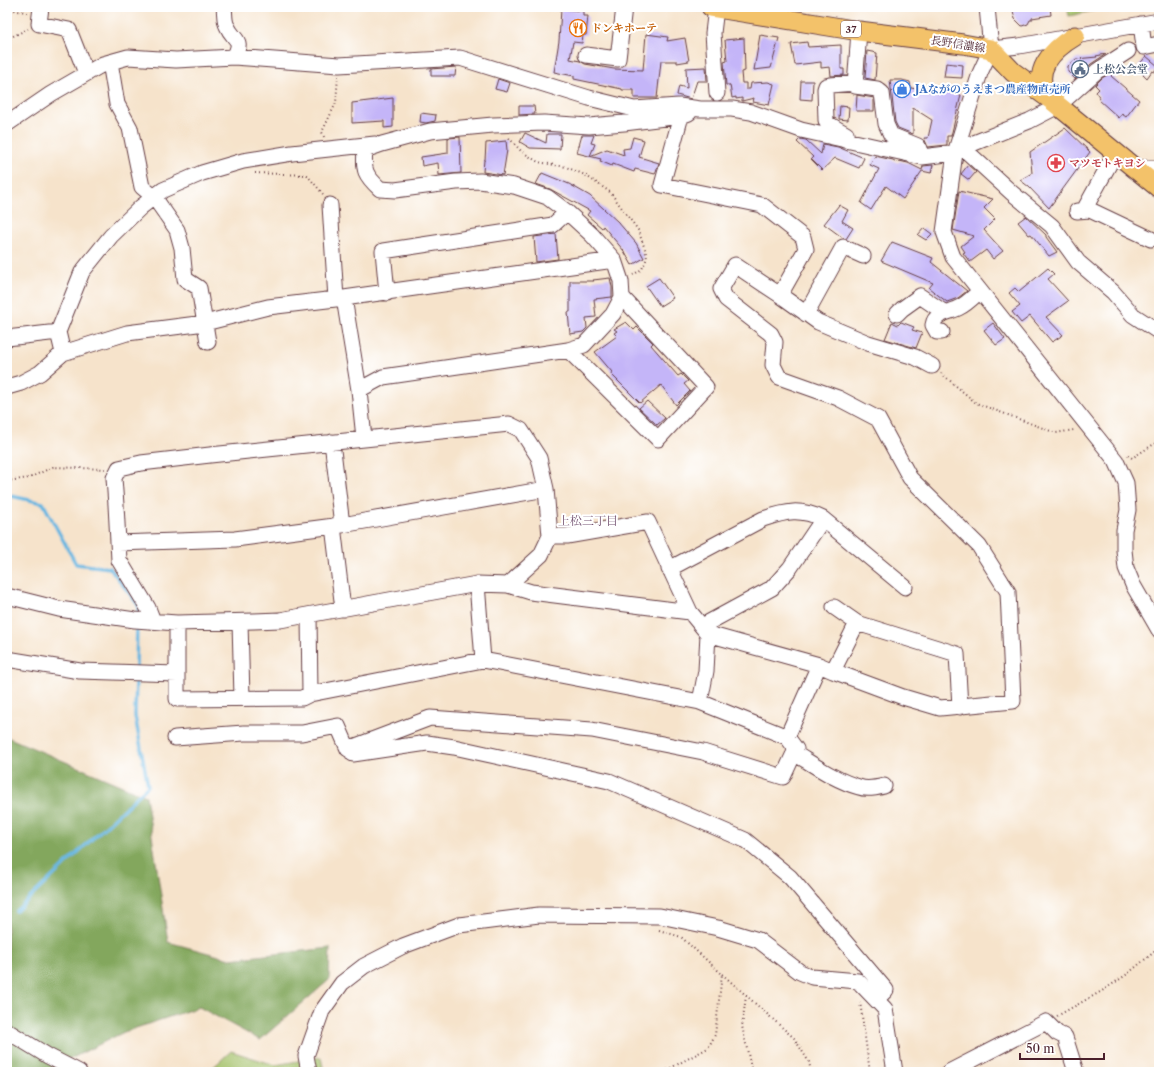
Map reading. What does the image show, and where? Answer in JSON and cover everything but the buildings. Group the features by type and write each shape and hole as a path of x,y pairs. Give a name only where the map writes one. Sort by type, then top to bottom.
{"main road":[{"name":"長野信濃線","path":"713,7 768,11 859,30 991,49 1013,72 1054,102 1159,188"},
{"path":"1054,102 1043,90 1042,78 1046,64 1049,56 1056,49 1075,36"}],"street":[{"path":"224,7 226,26 238,41 239,48 234,57"},
{"path":"586,55 618,60 624,7"},
{"path":"713,7 713,33 717,92"},
{"path":"987,7 991,49 980,73 959,151 944,232 953,257 1116,462 1126,483 1128,510 1124,530 1126,568 1133,585 1159,630"},
{"path":"40,15 69,30 86,73"},
{"path":"991,49 1159,21"},
{"path":"1141,24 1144,47 1159,44"},
{"path":"859,30 855,86 877,89 882,93 886,124 891,135 918,146 922,157"},
{"path":"7,124 51,94 102,64 128,57 176,60 234,57 340,65 460,58 589,98 634,109 679,106 700,109 732,109 751,112 802,130 922,157 959,151 1029,121 1128,51"},
{"path":"110,62 117,104 130,128 142,187 154,197 177,230 182,248 185,279 199,288 208,342"},
{"path":"844,140 846,134 827,123 825,90 826,86 830,85 856,83"},
{"path":"359,390 383,377 568,350 584,345 613,314 622,297 621,281 614,260 592,235 567,212 546,197 514,186 480,181 456,182 395,190 380,189 367,176 364,163 365,150 430,131 544,123 589,126 624,124 681,116 700,109"},
{"path":"681,116 662,185 762,205 803,237 806,249 780,295"},
{"path":"63,352 58,332 82,272 111,236 141,207 163,190 202,173 243,161 292,153 382,144"},
{"path":"959,151 1052,226 1078,262 1112,292 1133,315 1159,332"},
{"path":"1116,152 1080,210 1090,210 1151,239"},
{"path":"1136,168 1159,168"},
{"path":"330,205 340,298 359,390 364,438"},
{"path":"387,293 383,251 553,225 567,212"},
{"path":"806,314 843,247 863,256"},
{"path":"7,387 21,383 40,373 63,352 127,333 205,324 268,307 387,293 614,260"},
{"path":"550,536 567,536 648,522 690,612 705,630 826,668 903,697 940,708 1013,701 1008,592 979,546 910,478 878,419 838,398 779,377 773,365 775,342 771,334 726,299 721,289 735,265 818,322 868,343 915,357 932,366"},
{"path":"942,332 937,332 933,326 934,320 940,314 961,307 980,291"},
{"path":"897,314 920,296 945,313"},
{"path":"568,350 658,439 706,387 622,297"},
{"path":"7,338 58,332"},
{"path":"153,621 148,608 119,560 114,478 119,468 141,463 210,454 364,438 456,431 509,424 521,430 539,458 546,489 550,536 542,555 508,585"},
{"path":"332,442 343,609"},
{"path":"118,542 235,539 337,526 546,489"},
{"path":"669,569 763,519 795,511 811,513 824,519 905,587"},
{"path":"705,630 772,588 790,568 824,519"},
{"path":"7,597 59,609 135,620 177,623 240,622 280,620 476,584 508,585 531,592 690,612"},
{"path":"476,584 483,660"},
{"path":"834,607 857,623 958,654 960,707"},
{"path":"309,615 310,694"},
{"path":"240,622 242,698"},
{"path":"177,623 177,699 302,698 310,694 483,660 700,702 787,737 796,749 783,777 703,752 592,730 430,718 348,749"},
{"path":"787,737 826,668 857,623"},
{"path":"700,702 706,671 705,630"},
{"path":"7,659 80,671 177,674"},
{"path":"175,738 244,733 302,733 338,726 349,755 427,743 454,747 609,780 745,840 790,877 886,990 876,1000"},
{"path":"794,753 829,774 860,788 872,789 884,786"},
{"path":"309,1072 306,1056 322,1011 342,983 364,966 403,946 459,925 539,915 660,916 718,928 758,940 800,972 812,977 858,981 885,1009 895,1072"},
{"path":"949,1072 1046,1022 1057,1033 1065,1037 1076,1072"},
{"path":"7,1031 48,1056 79,1072"}],"path":[{"path":"7,7 17,11 40,15"},
{"path":"7,41 40,15"},
{"path":"324,140 322,132 336,103 340,65"},
{"path":"502,125 509,138 521,152 538,162 566,168 585,175 610,192 638,230 647,258 642,269 621,281"},
{"path":"252,173 308,175 329,200 330,205"},
{"path":"932,366 976,403 1056,433 1089,428"},
{"path":"1126,453 1132,458 1159,441"},
{"path":"7,482 29,478 53,467 106,469 116,474"},
{"path":"660,916 659,930 680,938 794,1038 809,1062 811,1072"},
{"path":"1046,1022 1102,991 1126,975 1159,948"},
{"path":"663,1072 708,1048 715,1035 722,974"},
{"path":"858,981 870,1072"},
{"path":"746,996 742,1026 752,1072"}],"green space":[{"path":"1067,7 1111,7 1069,16"},
{"path":"7,737 146,796 168,942 230,959 330,948 329,980 260,1040 199,1007 124,1032 62,1063 71,1072 7,1072"},
{"path":"231,1051 275,1065 321,1057 324,1072 208,1072"}],"waterway":[{"path":"7,497 11,496 43,503 76,564 110,568 138,605 138,616"},
{"path":"136,670 137,624"},
{"path":"16,911 148,786 135,716 136,676"}],"place":[{"name":"ドンキホーテ","path":"578,28"},
{"name":"上松公会堂","path":"1080,69"},
{"name":"JAながのうえまつ農産物直売所","path":"902,89"},
{"name":"マツモトキヨシ","path":"1056,163"}],"district":[{"name":"上松三丁目","path":"588,521"}]}
